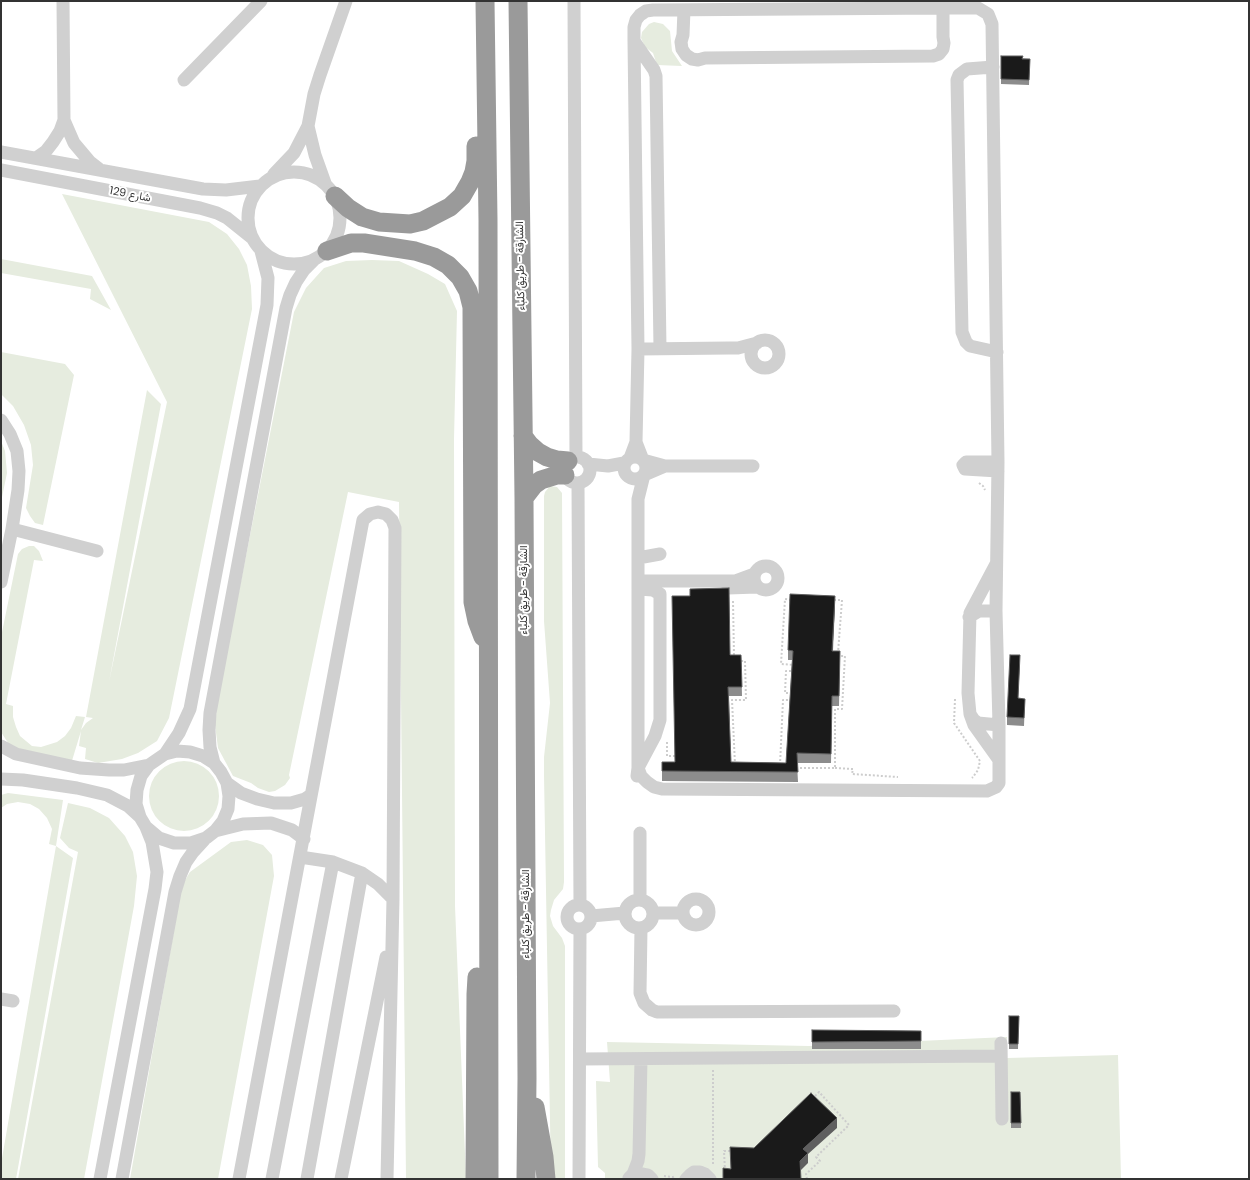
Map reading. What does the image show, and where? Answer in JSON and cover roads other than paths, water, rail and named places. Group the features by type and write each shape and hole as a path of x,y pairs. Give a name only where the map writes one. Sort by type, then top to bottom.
{"highway":[{"path":"330,190 348,208 362,216 379,222 410,224 436,216 450,207 462,196 470,182 476,161 476,1"},
{"path":"485,1 488,220 489,1179"},
{"name":"الشارقة - طريق كلباء","path":"518,1 524,498 527,1078 526,1179"},
{"path":"321,255 352,244 364,243 415,251 434,257 448,265 460,277 468,291 472,307 473,602 477,621 488,650"},
{"path":"523,436 533,448 547,457 557,460 572,469"},
{"path":"524,498 534,485 541,480 572,469"},
{"path":"475,1179 476,994 482,930 489,899"},
{"path":"527,1078 539,1130 546,1179"}],"street":[{"path":"36,158 46,151 53,142 60,131 64,120 63,1"},
{"path":"184,80 261,1"},
{"path":"321,255 301,264 286,264 273,260 261,251 252,238 248,227 248,210 253,194 294,153 308,126 314,94 346,1"},
{"path":"574,1 572,469 580,904"},
{"path":"684,10 683,35 692,49 705,58 927,56 937,48 943,37 943,8"},
{"path":"636,442 647,468 638,499 638,768 647,782 654,787 662,789 987,791 996,787 999,783 996,611 998,466 997,352 992,24 988,14 978,8 653,10 646,11 636,20 634,27 634,42 638,348 636,442 627,467 638,499"},
{"path":"634,42 652,67 656,76 660,348"},
{"path":"993,67 972,68 963,71 957,80 962,332 966,342 970,346 997,352"},
{"path":"64,120 74,143 90,162 100,170"},
{"path":"214,763 210,747 210,713 286,308 290,294 296,282 304,270 336,239 340,225 340,210 315,155 308,126"},
{"name":"شارع 129","path":"1,152 202,190 226,190 260,186"},
{"name":"شارع 129","path":"1,170 200,208 217,213 227,218 252,238"},
{"path":"273,175 286,172 300,172 314,176 330,190"},
{"path":"165,754 185,721 190,709 193,694 267,305 268,278 261,251"},
{"path":"638,348 660,348 729,348 738,348 761,341 772,342 778,350 778,360 775,365 770,368 765,368 756,365 753,361 729,348"},
{"path":"753,361 751,353 757,343"},
{"path":"1,420 10,434 17,450 19,471 18,490 12,529 1,582"},
{"path":"589,469 627,467 637,456 643,460 665,466 753,466"},
{"path":"585,460 589,469 587,478 572,469 585,460"},
{"path":"627,467 637,479 665,466"},
{"path":"239,1179 363,520 370,514 378,512 386,514 392,520 395,528 393,923 387,1179"},
{"path":"12,529 97,551"},
{"path":"638,558 660,554"},
{"path":"997,563 969,617 968,693 970,714 976,729 999,767"},
{"path":"638,585 755,580 742,588 674,587 660,594"},
{"path":"638,585 660,594"},
{"path":"638,768 655,736 660,720 660,594"},
{"path":"969,617 979,611 996,611"},
{"path":"970,714 978,723 999,725"},
{"path":"1,746 16,754 80,768 124,770 149,765"},
{"path":"100,1179 155,890 157,872 152,842 136,804 137,790 141,776 149,765 165,754 177,751 190,752 203,756 214,763 221,772 227,783 229,796 228,809 223,821 193,852 186,862 175,892 122,1179"},
{"path":"1,779 23,780 77,788 107,795 128,806 159,838 174,844 191,844 211,835 243,824 271,823 292,830 304,839"},
{"path":"227,783 241,792 257,799 274,803 291,803 305,799 312,795"},
{"path":"640,833 640,899"},
{"path":"300,857 333,862 362,873 378,884 393,899"},
{"path":"272,1179 333,862"},
{"path":"308,1179 362,873"},
{"path":"640,899 649,904 653,913 650,923 641,928 632,926 628,923 625,913 628,905 635,900 640,899"},
{"path":"580,904 587,907 592,916 587,926 580,928 572,926 567,916 570,909 580,904"},
{"path":"653,913 683,912"},
{"path":"592,916 625,913"},
{"path":"341,1179 393,923"},
{"path":"580,928 580,1179"},
{"path":"641,928 640,993 644,1003 652,1010 657,1012 894,1010"},
{"path":"580,1059 641,1059 1001,1050 1002,1119"},
{"path":"630,1177 638,1161 639,1154 641,1059"},
{"path":"639,1154 653,1177"},
{"path":"684,1178 694,1172 714,1175"},
{"path":"630,1177 643,1173 653,1177"}]}
